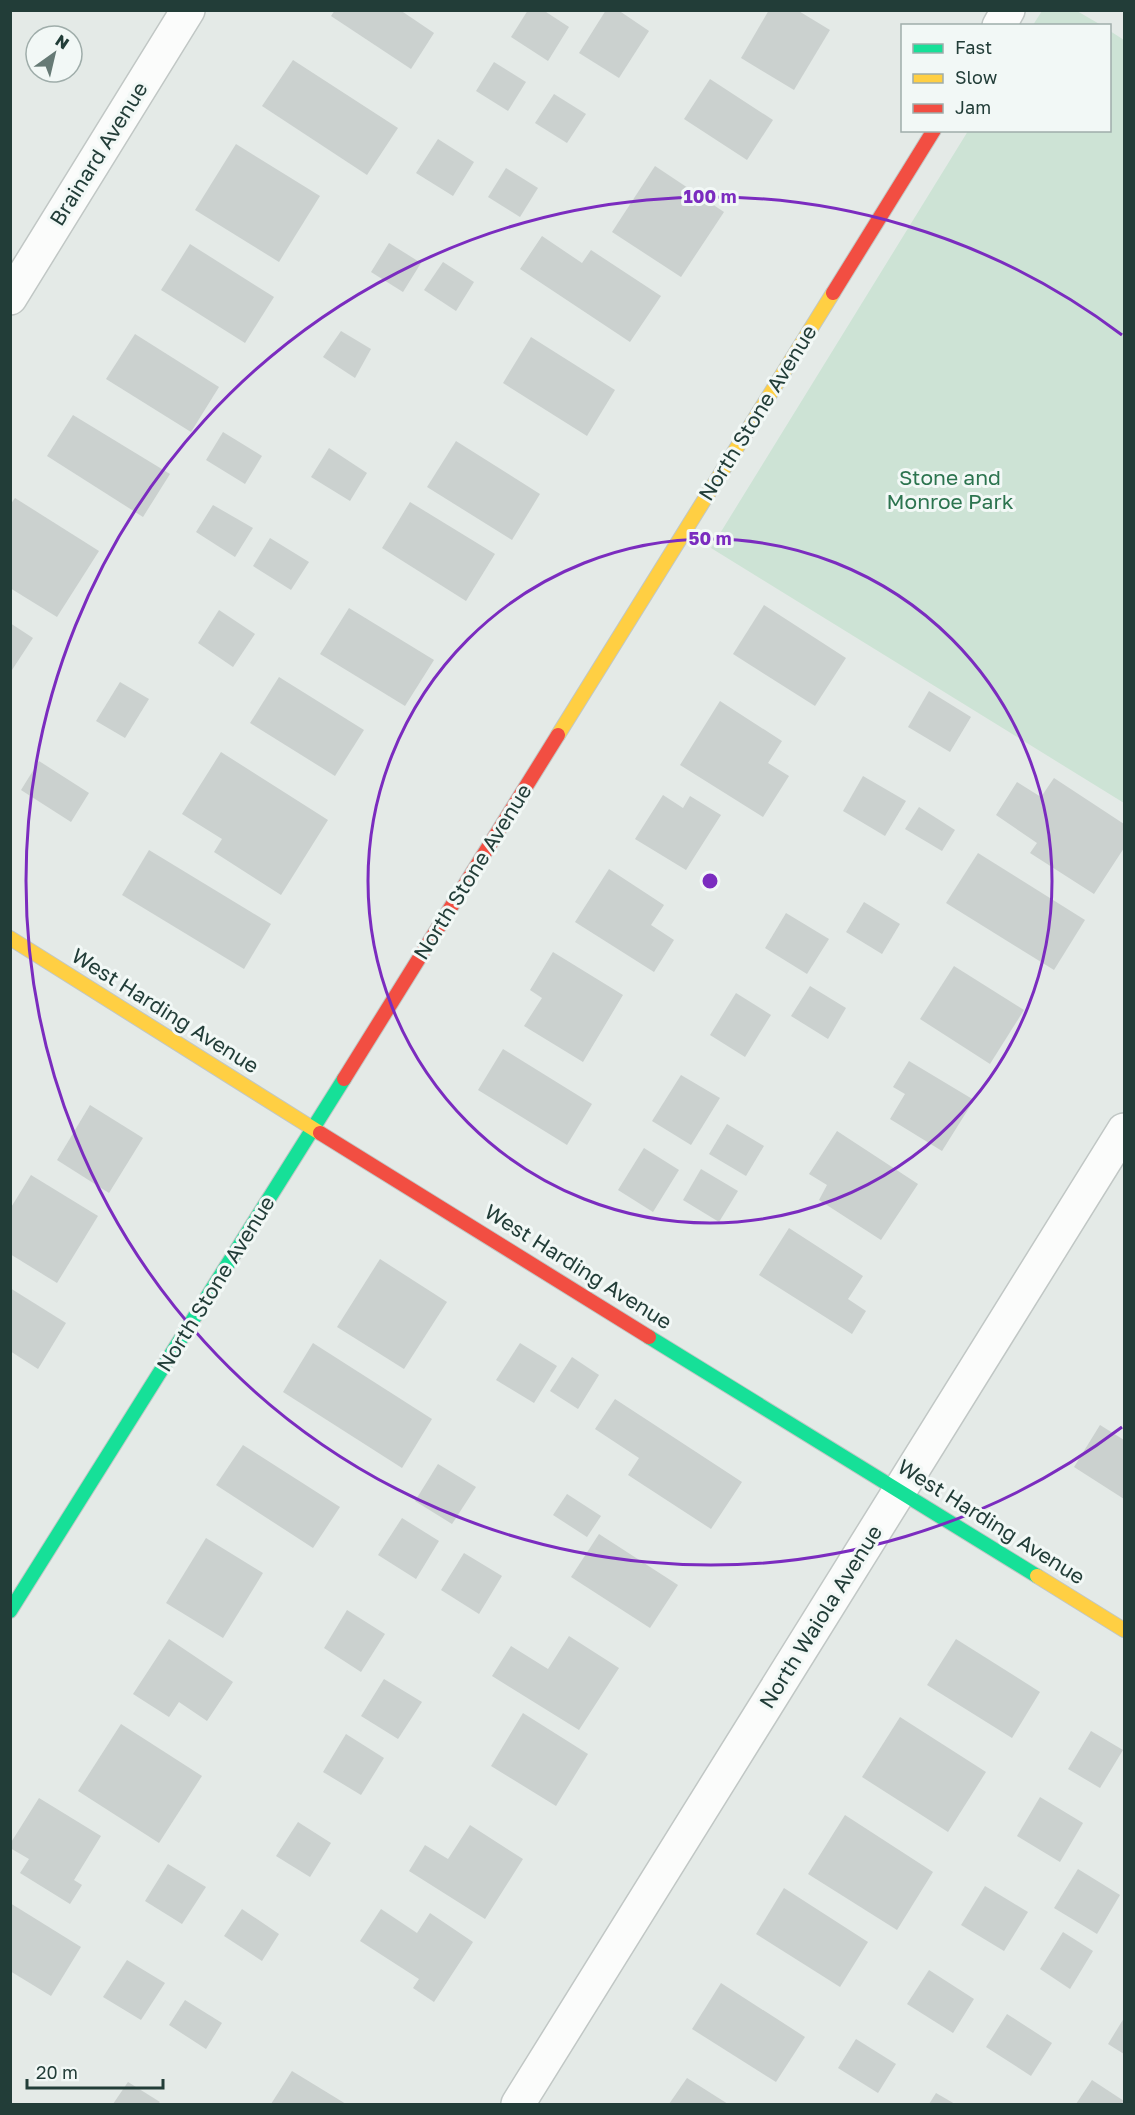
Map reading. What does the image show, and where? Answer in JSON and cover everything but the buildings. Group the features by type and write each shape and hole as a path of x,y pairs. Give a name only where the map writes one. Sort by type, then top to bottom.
{"street":[{"name":"Brainard Avenue","path":"10,298 188,10"},
{"path":"1000,24 1008,10"},
{"name":"North Stone Avenue","path":"10,1611 314,1129 933,132"},
{"name":"West Harding Avenue","path":"10,938 314,1129 1125,1629"},
{"name":"North Waiola Avenue","path":"518,2104 1125,1130"}],"green space":[{"path":"1042,11 1077,11 1099,24 1034,24"},
{"name":"Stone and Monroe Park","path":"1111,32 1124,40 1124,803 711,548 967,132 1111,132"}],"traffic: fast":[{"path":"10,1611 344,1079"},
{"path":"649,1337 1037,1576"}],"traffic: slow":[{"path":"558,735 833,293"},
{"path":"10,938 320,1133"},
{"path":"1037,1576 1124,1630"}],"traffic: jam":[{"path":"833,293 933,132"},
{"path":"344,1079 558,735"},
{"path":"320,1133 649,1337"}]}
